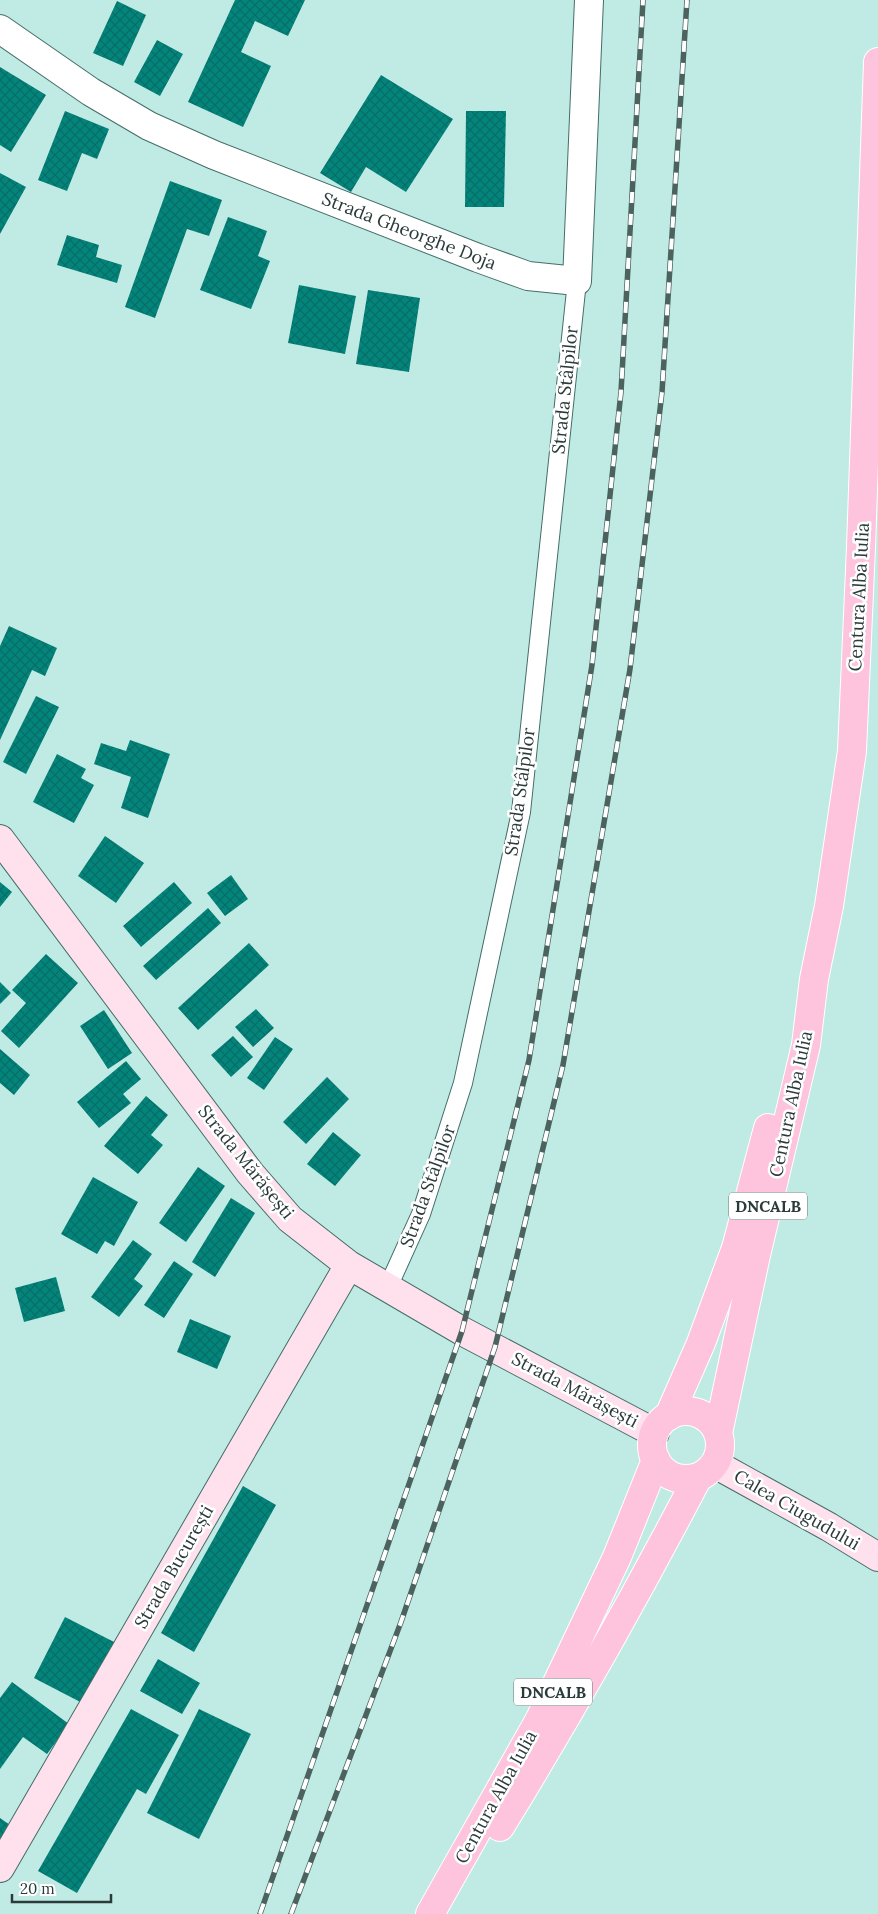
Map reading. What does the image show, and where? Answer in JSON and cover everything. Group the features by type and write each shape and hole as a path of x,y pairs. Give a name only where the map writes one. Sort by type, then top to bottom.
{"main road":[{"name":"Centura Alba Iulia","path":"718,1433 756,1255 806,1045 814,979 829,906 852,751 862,537 878,62"},
{"name":"Strada Mărășești","path":"0,839 250,1173 290,1219 349,1265 462,1331 660,1436"},
{"name":"Centura Alba Iulia","path":"430,1914 544,1710 617,1557 660,1436 701,1343 736,1248 790,1042 814,979"},
{"name":"Strada București","path":"0,1868 349,1265"},
{"path":"686,1411 698,1414 712,1423 718,1433 721,1444 719,1456 706,1471 688,1480 677,1478 663,1470 660,1436 686,1411"},
{"name":"Centura Alba Iulia","path":"447,1914 560,1730 706,1471"},
{"name":"Calea Ciugudului","path":"706,1471 829,1527 878,1557"}],"street":[{"path":"577,281 589,0"},
{"name":"Strada Gheorghe Doja","path":"0,29 91,92 149,126 206,151 528,276 577,281"}],"lane":[{"name":"Strada Stâlpilor","path":"388,1287 421,1214 463,1083 521,812 577,281"}],"building":[{"path":"235,0 305,0 288,36 255,21 241,52 271,66 243,127 188,102"},
{"path":"117,1 146,15 123,66 93,53"},
{"path":"157,40 183,54 160,96 134,82"},
{"path":"0,67 46,95 11,152 0,145"},
{"path":"381,75 453,119 406,192 366,167 351,192 320,173"},
{"path":"65,111 109,129 97,159 82,153 67,191 38,180"},
{"path":"466,111 506,111 504,207 465,207"},
{"path":"0,173 26,187 0,234"},
{"path":"170,181 222,200 209,236 187,229 155,318 125,307"},
{"path":"228,217 267,231 258,256 270,261 251,309 200,290"},
{"path":"67,235 99,245 96,257 122,265 117,283 57,265"},
{"path":"299,285 356,296 345,354 288,343"},
{"path":"368,290 420,298 409,372 356,364"},
{"path":"9,626 57,648 45,676 32,670 0,740 0,646"},
{"path":"36,696 59,707 26,774 3,762"},
{"path":"130,740 170,754 148,818 121,808 131,777 94,764 101,743 126,751"},
{"path":"57,754 86,769 81,778 94,785 74,823 33,802"},
{"path":"105,836 144,863 116,903 78,876"},
{"path":"231,875 248,899 225,916 207,893"},
{"path":"0,882 12,892 0,907"},
{"path":"174,882 192,903 141,947 123,926"},
{"path":"208,908 221,923 156,980 143,966"},
{"path":"249,943 269,965 198,1030 178,1008"},
{"path":"46,954 78,983 19,1048 1,1031 26,1003 12,990"},
{"path":"0,982 11,993 0,1004"},
{"path":"256,1009 274,1028 253,1047 235,1027"},
{"path":"104,1010 132,1053 108,1069 80,1026"},
{"path":"233,1036 253,1057 231,1077 211,1055"},
{"path":"275,1037 293,1049 264,1090 247,1078"},
{"path":"0,1049 30,1075 14,1095 0,1083"},
{"path":"126,1061 141,1079 123,1094 131,1103 99,1128 77,1102"},
{"path":"327,1077 349,1099 306,1144 283,1122"},
{"path":"146,1096 168,1115 151,1135 163,1145 138,1174 104,1146"},
{"path":"333,1132 361,1155 335,1186 307,1164"},
{"path":"198,1167 225,1186 186,1242 159,1223"},
{"path":"93,1177 138,1202 114,1246 105,1241 97,1254 61,1234"},
{"path":"231,1198 255,1213 215,1277 192,1262"},
{"path":"133,1240 152,1254 134,1279 143,1286 119,1317 91,1297"},
{"path":"174,1261 193,1274 164,1318 144,1305"},
{"path":"56,1277 65,1311 24,1322 15,1288"},
{"path":"190,1319 231,1336 217,1369 177,1352"},
{"path":"243,1486 276,1505 194,1652 161,1633"},
{"path":"65,1617 118,1644 86,1705 34,1678"},
{"path":"158,1659 200,1683 182,1714 140,1691"},
{"path":"12,1682 69,1724 47,1754 23,1737 0,1769 0,1698"},
{"path":"131,1709 179,1735 146,1794 137,1789 77,1893 38,1871"},
{"path":"199,1709 251,1734 199,1839 147,1813"},
{"path":"0,1818 13,1827 0,1845"}],"railway":[{"path":"260,1914 462,1331 529,1060 592,665 621,392 643,0"},
{"path":"291,1914 401,1622 495,1347 563,1065 630,669 662,392 687,0"}]}
